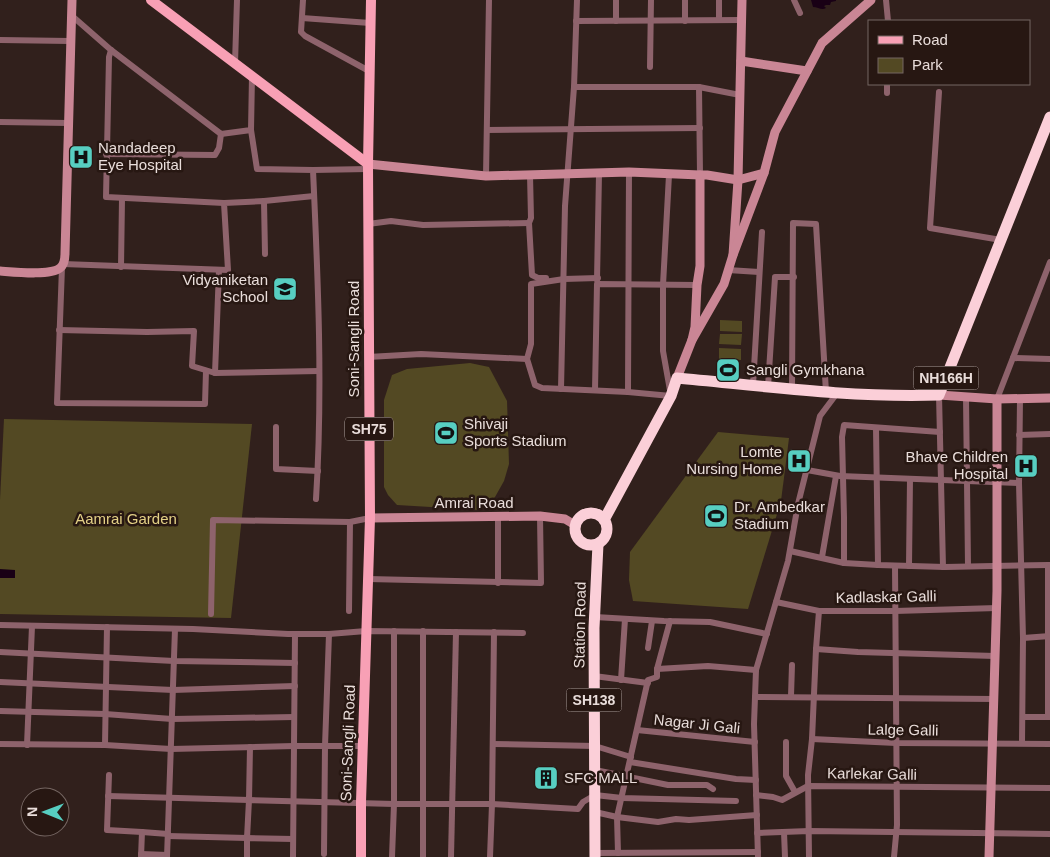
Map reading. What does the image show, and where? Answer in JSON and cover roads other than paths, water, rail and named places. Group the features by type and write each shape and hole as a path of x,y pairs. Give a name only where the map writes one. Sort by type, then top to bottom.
{"highway":[{"name":"NH166H","path":"677,378 826,392 909,396 940,395 1050,119"},
{"path":"604,520 671,396 677,378"},
{"path":"590,513 600,516 604,520 607,525 606,536 598,544 588,545 580,540 575,532 575,525 580,517 590,513"},
{"name":"Station Road","path":"595,855 594,676 598,544"}],"main road":[{"path":"0,271 46,272 53,271 62,266 65,253 72,0"},
{"path":"151,0 164,4 235,63 368,166 486,176 629,172 707,175 738,180 764,173"},
{"name":"Soni-Sangli Road","path":"361,857 370,518 368,166 371,0"},
{"path":"733,255 738,180 742,0"},
{"path":"677,378 692,340 724,284 764,173 775,132 822,43 871,0"},
{"path":"741,61 807,71"},
{"path":"692,340 700,266 700,175"},
{"path":"940,395 997,399 1050,398"},
{"path":"989,857 997,566 997,399"},
{"name":"Amrai Road","path":"370,518 540,516 565,519 575,525"}],"street":[{"path":"235,63 237,0"},
{"path":"303,0 302,32 305,36 369,71"},
{"path":"486,176 489,0"},
{"path":"561,389 565,206 574,87 576,0"},
{"path":"616,0 616,21"},
{"path":"650,67 651,0"},
{"path":"685,0 685,21"},
{"path":"719,0 719,20"},
{"path":"794,0 800,13"},
{"path":"886,0 888,20"},
{"path":"71,15 111,50 221,134 251,130"},
{"path":"302,18 370,23"},
{"path":"576,21 742,20"},
{"path":"0,40 70,41"},
{"path":"111,50 109,57 106,197 224,203 314,196"},
{"path":"252,76 251,130 257,169 313,170 368,166"},
{"path":"887,85 887,93"},
{"path":"574,87 699,87 740,95"},
{"path":"699,87 700,175"},
{"path":"939,92 930,228 1001,240"},
{"path":"0,122 68,122"},
{"path":"487,130 700,128"},
{"path":"106,154 215,154 219,148 221,134"},
{"path":"313,170 319,371 316,499"},
{"path":"628,392 629,172"},
{"path":"595,390 599,174"},
{"path":"530,175 531,218 529,223 532,275 538,278 597,281 629,285 697,285"},
{"path":"564,279 531,284 531,344 527,359 535,385 542,388 671,396 663,351 663,285 670,175"},
{"path":"121,267 122,199"},
{"path":"264,201 265,254"},
{"path":"206,371 205,404 57,403 62,266 228,270 224,203"},
{"path":"368,224 391,221 423,225 529,223"},
{"path":"792,389 793,223 816,224 826,392"},
{"path":"753,385 762,232"},
{"path":"997,399 1050,262"},
{"path":"215,373 219,270"},
{"path":"728,270 760,272"},
{"path":"768,387 775,277 794,277"},
{"path":"59,330 194,331 192,366 206,371 215,373 319,371"},
{"path":"368,357 421,354 527,359"},
{"path":"1013,358 1050,359"},
{"path":"595,855 618,853 758,854 755,742 756,670 790,550 798,504 820,416 838,392"},
{"path":"940,395 943,566"},
{"path":"966,397 968,566"},
{"path":"1020,399 1019,482 1024,638 1022,743"},
{"path":"844,563 842,437 844,425 940,432"},
{"path":"276,427 276,469 318,471"},
{"path":"876,428 878,565"},
{"path":"1020,434 1050,434"},
{"path":"807,470 836,476 1019,482"},
{"path":"822,557 836,476"},
{"path":"909,566 910,479"},
{"path":"368,578 541,583 540,516"},
{"path":"498,517 498,583"},
{"path":"211,614 213,520 350,522 370,518"},
{"path":"349,611 350,522"},
{"path":"790,550 844,563 895,566 1049,565 1049,717 1023,717"},
{"path":"894,857 897,787 895,566"},
{"name":"Kadlaskar Galli","path":"776,602 820,611 996,608"},
{"path":"809,857 808,786 820,611"},
{"path":"595,617 670,622 710,622 767,634"},
{"path":"621,680 625,619"},
{"path":"648,648 652,621"},
{"path":"618,853 617,817 648,680 656,677 670,622"},
{"path":"0,625 294,634 330,634 366,630 523,632"},
{"path":"27,745 32,626"},
{"path":"105,745 107,628"},
{"path":"142,832 141,856 167,856 175,629"},
{"path":"392,857 394,804 394,631"},
{"path":"423,631 423,857"},
{"path":"451,857 456,632"},
{"path":"490,857 494,632"},
{"path":"292,857 294,634"},
{"path":"324,854 325,746 330,634"},
{"path":"1024,638 1049,636"},
{"path":"816,649 995,656"},
{"path":"0,652 174,661 295,663"},
{"path":"791,696 792,665"},
{"path":"657,669 708,666 756,670"},
{"path":"594,676 648,683"},
{"path":"0,682 173,690 294,686"},
{"path":"755,697 815,696 994,699"},
{"path":"0,711 105,714 172,719 294,717"},
{"name":"Nagar Ji Gali","path":"637,730 755,742"},
{"name":"Lalge Galli","path":"812,739 896,743 1050,744"},
{"path":"786,742 786,776 795,792"},
{"path":"0,744 105,745 171,749 363,746"},
{"path":"493,744 595,746 630,760 736,779 756,780"},
{"path":"247,857 250,747"},
{"path":"595,770 668,785 707,785 713,789"},
{"path":"109,775 108,830 168,835 293,839"},
{"name":"Karlekar Galli","path":"756,795 782,800 808,786 1050,788"},
{"path":"108,796 394,804 492,804 578,809 583,802 595,795 622,798 736,801"},
{"path":"595,812 658,822 676,819 689,820 757,815"},
{"path":"757,833 809,831 1050,834"},
{"path":"784,832 785,857"}],"place":[{"name":"Nandadeep Eye Hospital","path":"81,157"},
{"name":"Vidyaniketan School","path":"285,289"},
{"name":"Sangli Gymkhana","path":"728,370"},
{"name":"Shivaji Sports Stadium","path":"446,433"},
{"name":"Lomte Nursing Home","path":"799,461"},
{"name":"Bhave Children Hospital","path":"1026,466"},
{"name":"Dr. Ambedkar Stadium","path":"716,516"},
{"name":"SFC MALL","path":"546,778"}],"park label":[{"name":"Aamrai Garden","path":"126,519"}]}
